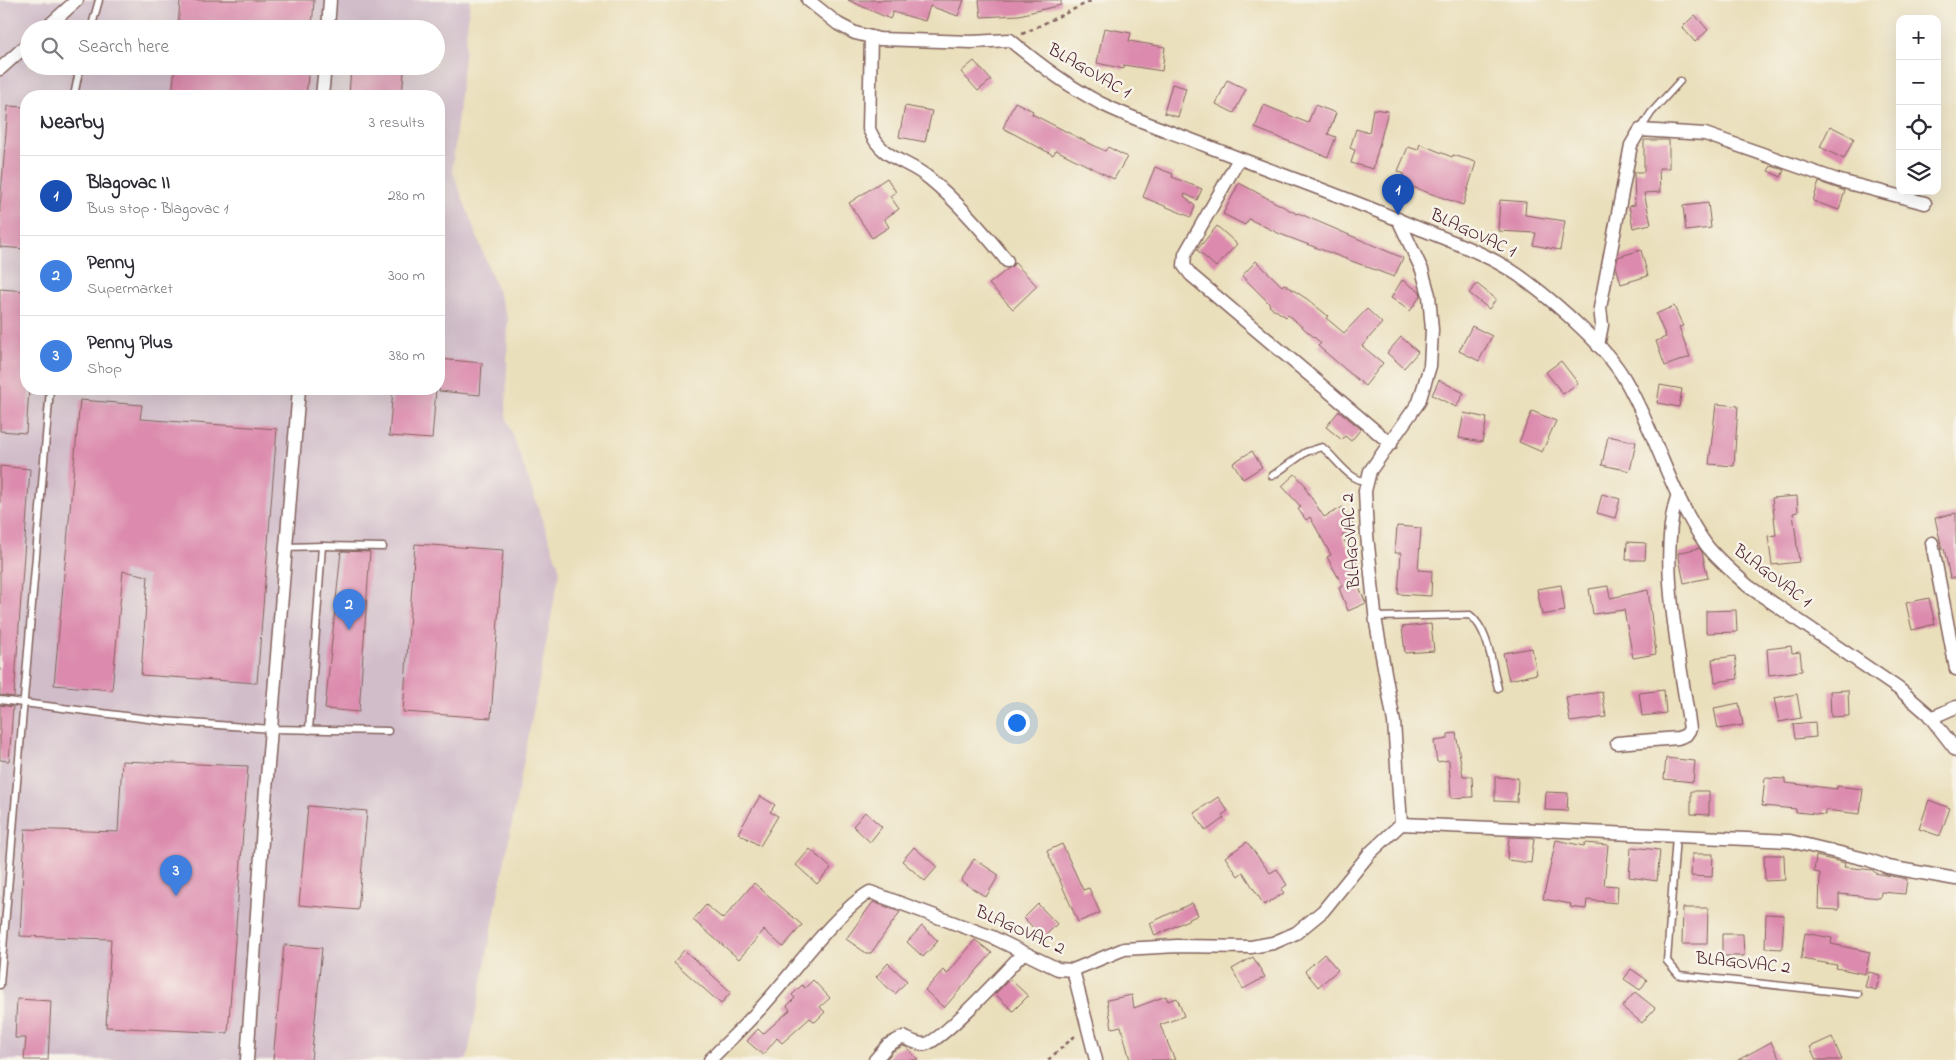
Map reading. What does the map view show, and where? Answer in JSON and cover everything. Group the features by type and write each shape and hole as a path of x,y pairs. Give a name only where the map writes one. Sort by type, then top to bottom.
{"street":[{"path":"55,20 76,0"},
{"path":"329,20 330,0"},
{"path":"808,0 838,24 855,33 878,39 972,42 1010,40"},
{"path":"871,37 869,129 874,140 887,156 929,177 963,210 1007,261"},
{"name":"BLAGOVAC 1","path":"1010,40 1028,56 1100,103 1239,159 1398,219 1496,260 1529,283 1598,346 1623,376 1650,426 1678,494 1708,546 1729,569 1748,586 1877,672 1931,718 1956,750"},
{"path":"0,69 20,51"},
{"path":"323,90 324,75"},
{"path":"1598,346 1602,325 1600,308 1631,145 1640,130 1705,134 1840,181 1925,203"},
{"path":"1239,159 1185,254 1184,266 1191,275 1391,444"},
{"name":"BLAGOVAC 2","path":"710,1060 767,1002 832,927 860,898 870,892 992,937 1023,954 1058,969 1073,970 1124,949 1177,946 1251,948 1273,943 1296,933 1323,911 1370,853 1401,824 1394,722 1376,617 1367,535 1366,482 1370,471 1419,402 1430,366 1432,330 1429,295 1422,270 1398,219"},
{"path":"247,1060 271,729 299,395"},
{"path":"1617,743 1678,738 1686,735 1690,729 1670,582 1672,513 1678,494"},
{"path":"1932,543 1956,669"},
{"path":"1931,718 1956,706"},
{"path":"1401,824 1790,841 1869,860 1888,867 1956,878"},
{"path":"875,1060 895,1040 903,1037 918,1044 932,1041 952,1024 1023,954"},
{"path":"1073,970 1096,1060"}],"lane":[{"path":"93,20 99,0"},
{"path":"75,90 78,75"},
{"path":"1640,130 1651,113 1680,81"},
{"path":"0,984 50,395"},
{"path":"1272,476 1306,452 1322,447 1350,474 1359,481 1366,482"},
{"path":"309,730 322,546"},
{"path":"286,547 382,547"},
{"path":"1376,617 1470,615 1477,621 1484,638 1498,688"},
{"path":"0,700 164,721 271,729 388,731"},
{"name":"BLAGOVAC 2","path":"1676,836 1667,961 1679,975 1858,994"}],"path":[{"path":"1010,40 1092,0"},
{"path":"1048,1060 1088,1026"}],"shaded area":[{"path":"0,0 470,0 452,170 508,319 506,416 560,570 467,1060 0,1060"}],"building":[{"path":"180,0 314,0 313,20 179,20"},
{"path":"848,0 964,0 958,16 930,6 925,21 893,12 890,19"},
{"path":"979,0 1061,0 1061,5 1019,15 981,17"},
{"path":"1695,15 1708,30 1695,42 1682,27"},
{"path":"1104,28 1131,33 1129,41 1165,47 1162,71 1124,65 1124,69 1097,63"},
{"path":"974,61 991,80 978,91 961,72"},
{"path":"174,75 308,75 307,90 173,90"},
{"path":"350,75 404,75 402,90 349,90"},
{"path":"1227,80 1246,89 1234,113 1216,104"},
{"path":"1172,84 1186,88 1178,117 1164,113"},
{"path":"1015,102 1033,111 1032,114 1105,151 1108,147 1127,157 1114,179 1056,150 1053,155 1003,128"},
{"path":"1264,105 1308,123 1315,105 1336,113 1328,134 1336,137 1328,157 1255,128"},
{"path":"8,106 20,107 20,249 0,247 0,207"},
{"path":"905,106 932,111 925,142 899,137"},
{"path":"1373,109 1388,111 1373,169 1351,163 1355,150 1350,148 1356,129 1369,133"},
{"path":"1830,126 1854,138 1844,159 1820,147"},
{"path":"1644,140 1669,140 1669,168 1659,168 1660,192 1644,193 1651,224 1633,228 1629,206 1635,205 1634,172 1644,172"},
{"path":"1420,144 1452,157 1453,155 1476,162 1463,205 1401,183 1404,174 1398,171 1408,147 1418,150"},
{"path":"1771,166 1784,170 1781,177 1768,171"},
{"path":"1155,167 1173,174 1172,177 1202,189 1197,200 1185,194 1184,196 1195,206 1191,217 1143,197"},
{"path":"887,178 896,192 890,196 899,209 884,219 889,227 872,238 849,203"},
{"path":"1819,182 1845,191 1839,210 1813,201"},
{"path":"1239,183 1297,214 1403,258 1394,277 1280,234 1249,219 1245,225 1223,214"},
{"path":"1500,200 1526,202 1525,215 1565,221 1560,250 1533,245 1536,233 1498,231"},
{"path":"1708,203 1711,228 1686,231 1683,206"},
{"path":"1217,226 1237,244 1216,267 1197,250"},
{"path":"1641,250 1648,276 1621,284 1616,266 1618,257"},
{"path":"1256,261 1282,286 1284,284 1307,299 1328,316 1326,318 1344,333 1367,309 1382,323 1362,346 1383,363 1365,386 1318,346 1321,343 1288,315 1286,317 1269,306 1270,304 1242,276"},
{"path":"1015,263 1037,286 1013,309 989,284"},
{"path":"1402,280 1420,292 1421,295 1410,311 1391,298"},
{"path":"1477,284 1496,299 1489,309 1469,293"},
{"path":"0,289 20,291 20,395 29,395 26,433 0,431"},
{"path":"1674,306 1683,326 1679,327 1690,357 1665,366 1656,341 1666,337 1656,314"},
{"path":"1472,326 1492,336 1479,361 1459,351"},
{"path":"1401,337 1418,352 1404,368 1387,353"},
{"path":"445,360 482,363 480,395 445,392"},
{"path":"1561,361 1578,383 1563,394 1546,372"},
{"path":"1439,380 1464,393 1456,407 1432,395"},
{"path":"1660,385 1682,389 1679,407 1657,403"},
{"path":"392,395 436,395 432,439 389,436"},
{"path":"80,400 142,405 140,419 277,429 257,683 141,675 148,576 123,571 112,690 54,685"},
{"path":"1716,404 1738,406 1734,466 1709,464"},
{"path":"1339,411 1361,429 1351,441 1345,436 1342,440 1326,427"},
{"path":"1532,411 1556,421 1542,452 1519,442"},
{"path":"1464,413 1487,418 1482,442 1459,438"},
{"path":"1608,436 1636,442 1630,471 1602,465"},
{"path":"1252,451 1262,467 1243,479 1233,463"},
{"path":"0,466 30,469 14,697 0,695"},
{"path":"1295,474 1306,486 1305,488 1324,517 1343,507 1355,529 1342,536 1360,570 1353,574 1366,603 1348,611 1339,588 1343,586 1327,557 1331,555 1310,517 1306,520 1298,509 1301,507 1282,486"},
{"path":"1602,494 1620,499 1615,518 1597,513"},
{"path":"1797,496 1798,512 1793,513 1799,562 1772,565 1768,536 1776,535 1772,498"},
{"path":"1956,513 1956,578 1950,578 1935,518"},
{"path":"1397,526 1421,528 1418,570 1432,571 1431,596 1398,594 1401,553 1395,553"},
{"path":"1627,542 1646,543 1645,560 1626,560"},
{"path":"415,544 503,550 491,718 403,712"},
{"path":"1699,548 1702,552 1708,578 1684,583 1678,553"},
{"path":"341,551 370,552 359,712 325,709"},
{"path":"1561,585 1565,611 1542,615 1537,589"},
{"path":"1608,586 1610,598 1648,590 1656,654 1633,658 1624,610 1593,614 1589,589"},
{"path":"1929,598 1935,624 1912,630 1906,603"},
{"path":"1736,610 1737,632 1706,633 1706,611"},
{"path":"1431,624 1434,651 1405,653 1402,627"},
{"path":"1791,646 1792,653 1800,652 1802,671 1769,675 1767,649"},
{"path":"1532,648 1537,674 1509,680 1503,653"},
{"path":"1735,656 1738,679 1715,682 1712,659"},
{"path":"1664,690 1666,713 1642,716 1639,693"},
{"path":"1848,690 1849,716 1831,717 1830,691"},
{"path":"1602,692 1606,717 1570,722 1566,697"},
{"path":"1797,694 1801,718 1779,722 1774,698"},
{"path":"1739,703 1743,725 1718,729 1714,708"},
{"path":"0,705 13,707 9,761 0,760"},
{"path":"1815,722 1816,737 1795,739 1793,724"},
{"path":"1456,733 1463,776 1472,776 1473,797 1451,798 1449,760 1437,762 1434,741 1448,739 1448,734"},
{"path":"1666,758 1695,761 1693,782 1664,779"},
{"path":"122,761 248,766 228,1033 106,1027 111,939 20,936 25,829 118,832"},
{"path":"1495,777 1518,778 1517,802 1495,801"},
{"path":"1765,778 1785,779 1785,783 1837,789 1837,786 1863,789 1860,814 1825,810 1825,815 1796,812 1796,809 1762,806"},
{"path":"1691,791 1709,791 1709,815 1691,814"},
{"path":"1546,792 1568,793 1567,811 1545,810"},
{"path":"760,796 775,805 770,812 778,816 760,846 738,833"},
{"path":"1218,797 1228,811 1222,815 1224,818 1206,831 1194,813"},
{"path":"1929,800 1950,808 1940,836 1919,829"},
{"path":"308,806 367,811 358,910 299,905"},
{"path":"865,812 882,827 870,842 853,826"},
{"path":"1509,837 1534,838 1531,863 1507,860"},
{"path":"1556,840 1584,846 1585,843 1608,845 1604,885 1618,886 1617,903 1587,900 1586,909 1570,907 1571,904 1543,899"},
{"path":"1247,842 1270,873 1277,869 1287,885 1281,889 1284,893 1264,905 1243,872 1238,876 1225,857"},
{"path":"1062,844 1083,890 1089,888 1100,913 1078,922 1047,851"},
{"path":"914,847 937,867 925,881 902,861"},
{"path":"1631,847 1660,850 1657,881 1629,877"},
{"path":"810,849 831,868 817,884 796,865"},
{"path":"1692,854 1713,854 1712,877 1691,876"},
{"path":"1764,855 1784,855 1785,880 1765,881"},
{"path":"1816,856 1845,863 1844,867 1873,870 1875,873 1907,879 1905,894 1881,892 1880,898 1839,894 1839,910 1819,909 1820,873 1814,872"},
{"path":"974,859 999,875 986,897 961,881"},
{"path":"754,883 802,925 783,947 764,930 739,959 693,920 706,905 723,919"},
{"path":"873,902 900,912 871,953 866,953 846,939"},
{"path":"1192,903 1198,915 1155,936 1150,923"},
{"path":"1038,904 1057,924 1043,938 1024,918"},
{"path":"1683,908 1708,908 1707,944 1682,944"},
{"path":"1766,914 1784,915 1782,949 1765,948"},
{"path":"922,926 938,941 923,957 907,942"},
{"path":"1805,933 1832,938 1831,944 1870,952 1865,974 1836,968 1837,965 1801,959"},
{"path":"1722,934 1743,934 1744,956 1722,956"},
{"path":"975,940 992,953 944,1008 925,990 943,970 947,974"},
{"path":"284,945 322,948 311,1060 273,1060"},
{"path":"684,950 731,992 721,1004 674,962"},
{"path":"1324,954 1338,970 1318,987 1305,971"},
{"path":"1253,957 1265,977 1243,989 1232,969"},
{"path":"888,963 907,981 895,994 876,977"},
{"path":"1631,969 1647,980 1640,990 1624,979"},
{"path":"1869,972 1880,975 1876,990 1865,987"},
{"path":"1010,979 1028,996 1013,1011 995,994"},
{"path":"813,980 830,998 820,1007 825,1012 815,1022 810,1018 782,1043 777,1038 763,1055 747,1041 758,1029 763,1034 790,1010 787,1006 795,998 792,995 802,985 805,988"},
{"path":"1635,992 1655,1008 1642,1023 1622,1007"},
{"path":"1132,995 1134,1008 1166,996 1168,1001 1177,998 1184,1016 1160,1025 1175,1060 1130,1060 1121,1026 1112,1028 1107,1000"},
{"path":"17,999 51,1001 48,1060 24,1060 26,1038 15,1038"},
{"path":"1832,1037 1842,1060 1816,1060 1810,1047"},
{"path":"1771,1042 1780,1060 1738,1060"},
{"path":"903,1046 908,1048 918,1060 886,1060 893,1051"}],"place":[{"name":"Blagovac II","path":"1398,215"},
{"name":"Penny","path":"349,630"},
{"name":"Penny Plus","path":"176,896"}]}
